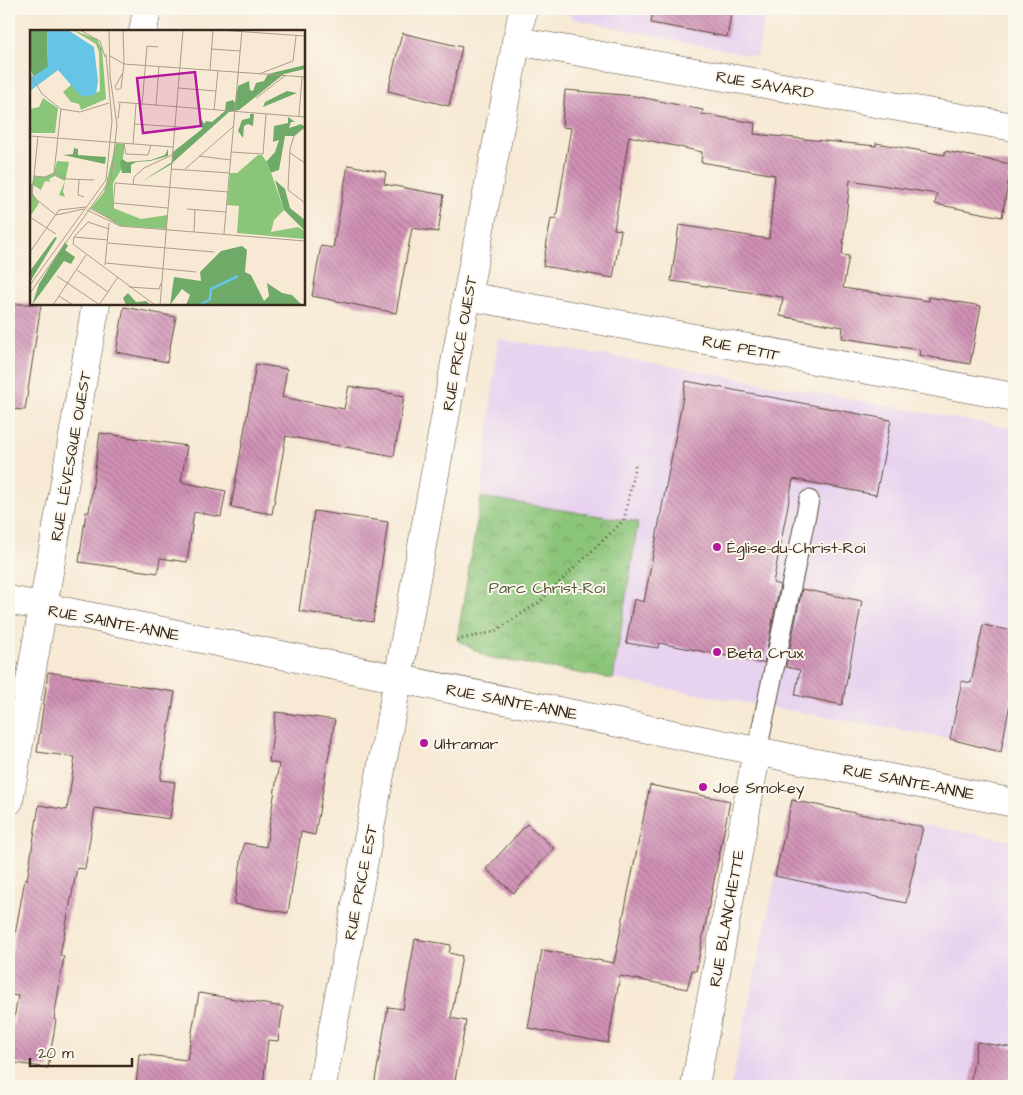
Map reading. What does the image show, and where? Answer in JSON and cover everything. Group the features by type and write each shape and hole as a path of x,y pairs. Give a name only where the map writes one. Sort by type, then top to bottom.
{"street":[{"path":"143,30 147,9"},
{"name":"RUE PRICE OUEST","path":"398,679 467,296 523,9"},
{"name":"RUE SAVARD","path":"516,41 1014,128"},
{"name":"RUE PETIT","path":"467,296 1014,397"},
{"name":"RUE LÉVESQUE OUEST","path":"9,801 96,305"},
{"name":"RUE SAINTE-ANNE","path":"9,600 1014,802"},
{"name":"RUE PRICE EST","path":"322,1086 398,679"},
{"name":"RUE BLANCHETTE","path":"695,1086 756,751"}],"lane":[{"path":"756,751 809,500"}],"path":[{"path":"458,640 494,632 538,603 624,520 636,462"}],"shaded area":[{"path":"563,9 766,9 757,57 574,19"},
{"path":"498,339 653,363 1014,429 1014,750 613,679 638,522 481,497"},
{"path":"792,801 1014,841 1014,1086 731,1086"}],"green space":[{"name":"Parc Christ-Roi","path":"481,497 638,522 613,679 487,657 457,640"}],"building":[{"path":"653,9 732,9 727,37 651,23"},
{"path":"402,33 462,47 449,106 388,91"},
{"path":"565,90 635,96 703,110 702,114 755,123 754,134 876,146 876,143 945,155 945,151 1011,164 1002,217 935,204 937,194 850,180 842,255 849,256 843,288 929,301 929,297 981,306 970,364 919,355 920,350 842,338 843,327 780,316 783,297 671,281 679,225 769,239 775,175 701,162 702,152 629,136 614,229 621,230 613,278 543,266 551,218 556,219 571,128 562,127"},
{"path":"348,165 386,172 384,184 444,195 438,232 412,228 396,313 312,296 321,246 333,248"},
{"path":"9,304 41,305 25,410 9,409"},
{"path":"124,307 176,317 167,362 116,352"},
{"path":"256,364 287,369 282,397 344,409 349,386 404,396 394,456 286,436 272,514 231,507"},
{"name":"Église-du-Christ-Roi","path":"686,381 891,420 876,495 793,479 773,583 780,585 764,663 659,643 658,648 626,643 634,599 644,602"},
{"path":"100,433 187,446 181,482 226,491 221,517 194,512 187,562 160,558 158,573 79,562 86,512 89,512"},
{"path":"314,511 388,522 373,622 299,611"},
{"path":"802,589 862,601 842,705 795,695 800,670 786,667"},
{"path":"983,625 1014,631 1014,681 1001,752 950,739 962,681 971,683"},
{"path":"48,672 175,692 160,780 175,782 170,819 95,808 85,869 77,868 60,956 64,957 48,1068 9,1062 9,1046 18,996 9,995 9,968 25,879 27,880 39,805 67,810 75,757 37,752"},
{"path":"276,712 335,720 315,835 301,832 288,913 234,904 244,843 266,847 279,764 269,762"},
{"path":"650,785 730,801 696,971 692,970 687,989 620,976 608,1043 528,1028 542,950 614,963"},
{"path":"792,800 923,827 906,903 775,876"},
{"path":"527,824 554,848 514,893 486,869"},
{"path":"415,939 451,945 449,953 462,956 451,1018 466,1021 454,1086 374,1086 388,1007 403,1009"},
{"path":"199,993 283,1007 278,1041 268,1040 263,1086 136,1086 139,1054 187,1060"},
{"path":"977,1042 1014,1048 1014,1086 970,1086"}],"place":[{"name":"Église-du-Christ-Roi","path":"717,547"},
{"name":"Beta Crux","path":"717,652"},
{"name":"Ultramar","path":"424,743"},
{"name":"Joe Smokey","path":"703,787"}]}
